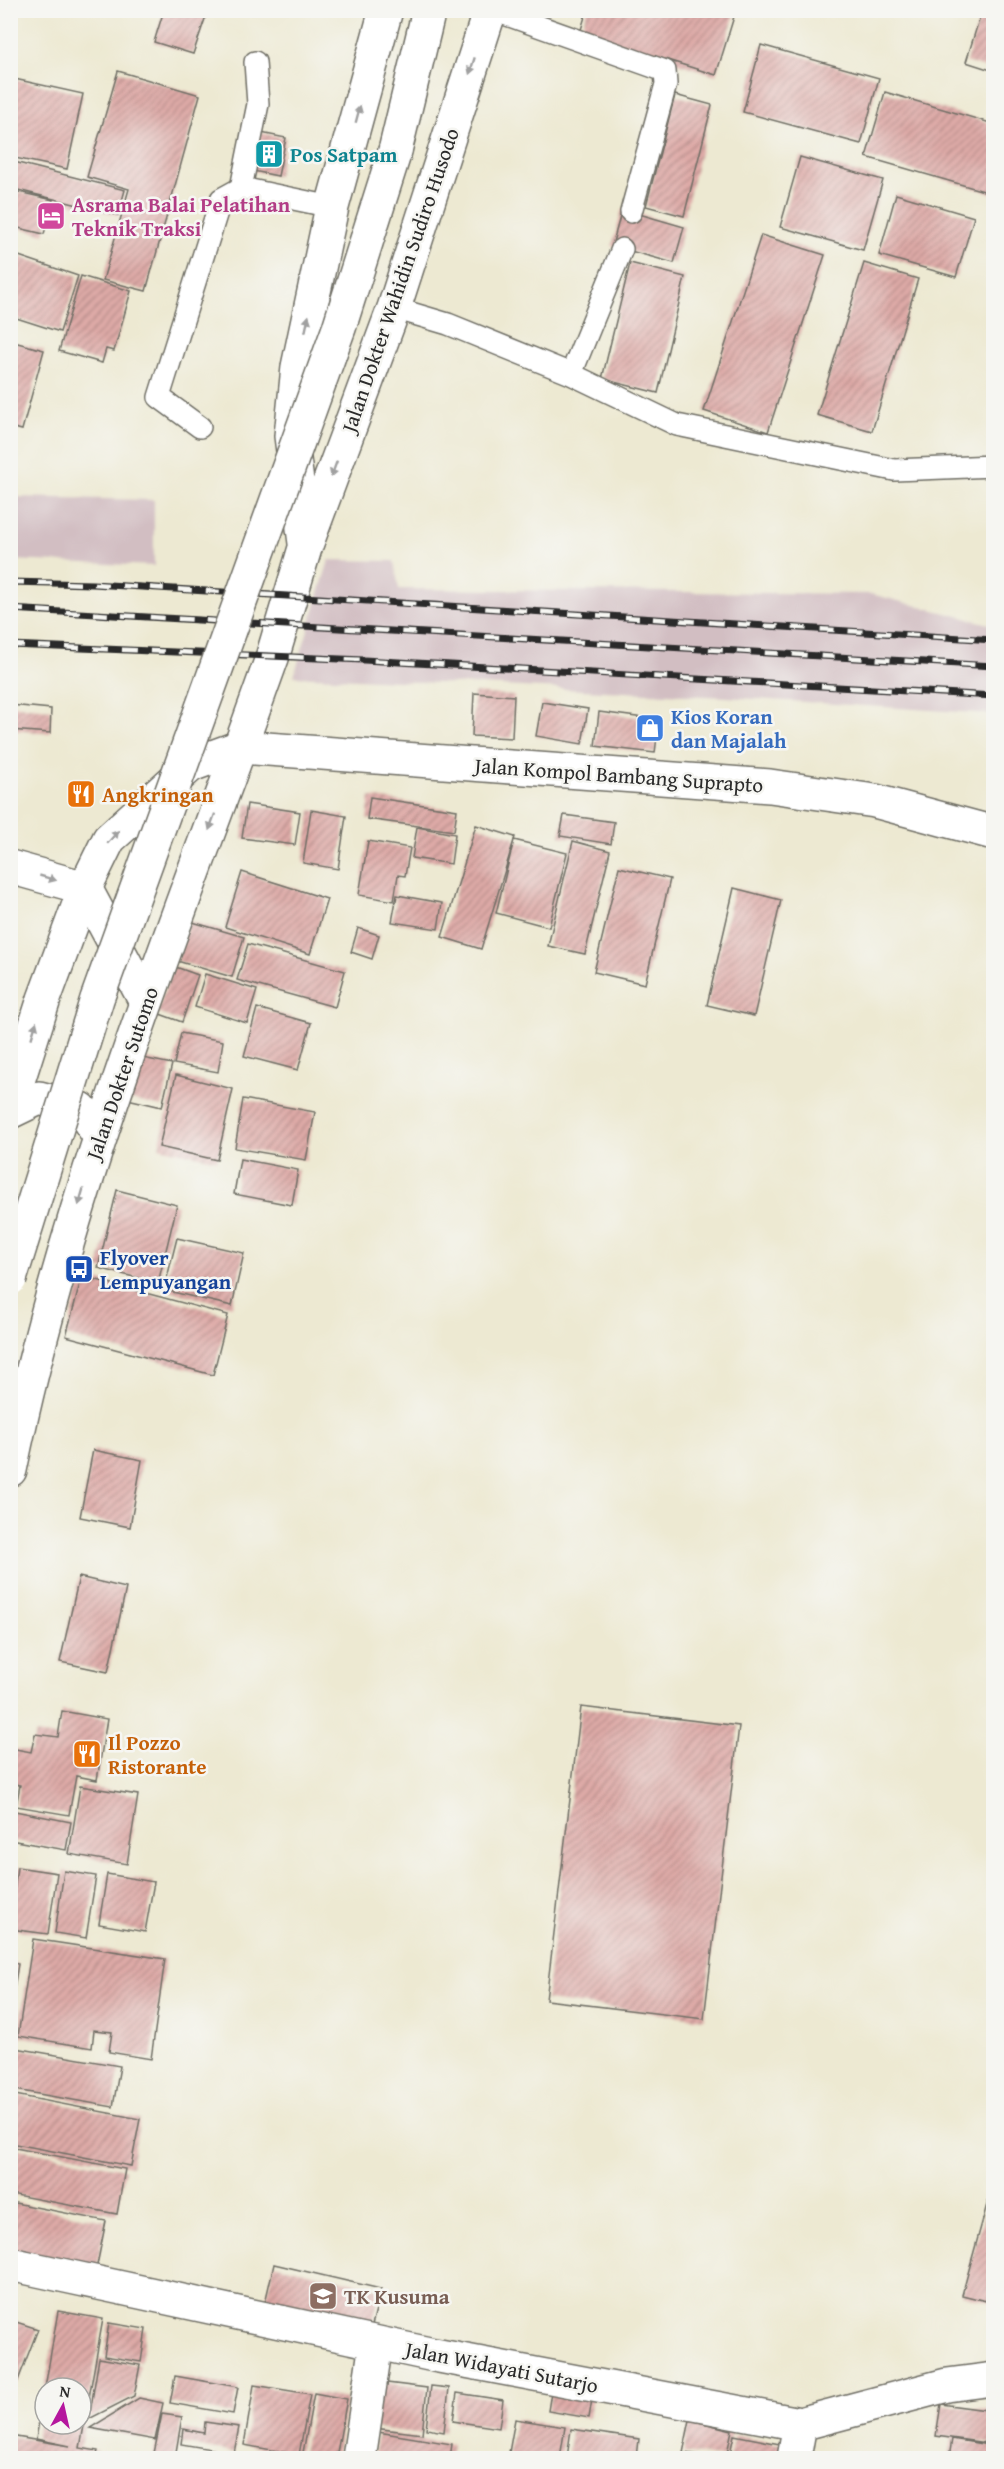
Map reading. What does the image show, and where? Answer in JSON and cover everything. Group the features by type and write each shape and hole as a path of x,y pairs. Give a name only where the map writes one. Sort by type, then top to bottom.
{"street":[{"name":"Jalan Dokter Wahidin Sudiro Husodo","path":"305,548 291,436 298,367 332,207 386,10"},
{"name":"Jalan Dokter Wahidin Sudiro Husodo","path":"190,746 339,328 395,151 429,10"},
{"name":"Jalan Dokter Wahidin Sudiro Husodo","path":"240,747 272,658 305,548 394,308 492,10"},
{"path":"298,367 364,386"},
{"name":"Jalan Dokter Sutomo","path":"10,1279 98,999 190,746"},
{"name":"Jalan Dokter Sutomo","path":"10,1470 59,1276 100,1137 146,1002 240,747"},
{"path":"10,1106 44,999 85,888 109,839 191,765 240,747"},
{"name":"Jalan Kompol Bambang Suprapto","path":"240,747 770,786 875,801 993,833"},
{"path":"10,867 85,888 146,1002"},
{"path":"10,1112 39,1098 81,1109 100,1137"},
{"name":"Jalan Widayati Sutarjo","path":"10,2264 376,2343 800,2424 947,2385 993,2379"},
{"path":"359,2458 376,2343"},
{"path":"794,2458 800,2424"}],"lane":[{"path":"492,10 665,71 666,84 631,212"},
{"path":"241,188 258,104 255,62"},
{"path":"200,427 159,397 221,199 241,188 332,207"},
{"path":"571,374 621,249"},
{"path":"394,308 448,324 571,374 677,425 894,470 993,466"}],"shaded area":[{"path":"11,497 154,500 154,566 11,560"},
{"path":"329,560 394,561 399,589 871,594 993,625 993,714 726,697 294,676"}],"building":[{"path":"164,10 208,10 193,54 154,42"},
{"path":"587,10 736,10 716,75 580,33"},
{"path":"982,10 994,10 994,71 966,62"},
{"path":"761,45 879,78 861,144 743,112"},
{"path":"118,71 200,95 146,291 103,280 129,189 87,177"},
{"path":"10,78 83,94 67,169 10,157"},
{"path":"885,92 994,124 994,194 866,157"},
{"path":"675,95 712,105 684,216 646,206"},
{"name":"Pos Satpam","path":"261,133 286,138 278,176 253,171"},
{"path":"800,157 883,180 863,250 780,227"},
{"path":"10,161 125,190 118,215 10,188"},
{"path":"10,190 53,200 44,234 10,226"},
{"path":"896,194 974,217 956,277 879,255"},
{"path":"622,209 684,227 674,263 612,246"},
{"path":"761,235 825,255 768,432 704,411"},
{"path":"13,254 78,276 60,332 10,316"},
{"path":"630,263 685,277 658,393 602,379"},
{"path":"864,263 918,279 872,431 817,415"},
{"path":"81,276 131,291 114,351 106,349 102,363 59,351"},
{"path":"10,341 44,350 22,430 10,427"},
{"path":"474,693 514,696 512,738 472,736"},
{"path":"542,702 588,709 582,744 536,736"},
{"path":"10,705 51,709 50,733 10,730"},
{"path":"599,712 659,720 655,753 595,746"},
{"path":"370,797 457,810 454,831 367,819"},
{"path":"247,804 300,812 295,845 242,838"},
{"path":"311,810 346,816 338,869 303,863"},
{"path":"564,815 614,822 611,844 560,836"},
{"path":"476,825 515,837 481,949 442,937"},
{"path":"417,827 455,834 451,864 412,858"},
{"path":"514,840 567,853 549,927 496,913"},
{"path":"368,841 410,848 405,876 398,875 394,901 359,895"},
{"path":"573,841 610,851 585,954 548,946"},
{"path":"619,867 670,879 645,984 594,972"},
{"path":"242,872 327,899 310,954 225,927"},
{"path":"734,888 781,900 754,1016 707,1005"},
{"path":"397,895 442,903 438,929 392,922"},
{"path":"189,921 244,937 232,977 177,961"},
{"path":"358,928 379,935 372,959 351,952"},
{"path":"248,944 345,971 335,1007 237,980"},
{"path":"173,966 198,975 182,1022 157,1013"},
{"path":"205,974 257,990 247,1023 195,1007"},
{"path":"257,1008 311,1023 298,1070 244,1056"},
{"path":"181,1033 223,1041 218,1072 174,1064"},
{"path":"133,1056 172,1064 162,1107 123,1098"},
{"path":"176,1075 233,1089 217,1160 159,1147"},
{"path":"243,1099 315,1112 306,1160 235,1148"},
{"path":"240,1159 298,1170 292,1205 234,1194"},
{"path":"117,1190 177,1205 158,1283 98,1268"},
{"path":"177,1238 244,1253 232,1306 164,1290"},
{"path":"82,1276 228,1315 213,1375 66,1336"},
{"path":"93,1450 142,1460 130,1527 80,1517"},
{"path":"79,1577 126,1588 108,1672 60,1662"},
{"path":"581,1707 739,1726 704,2019 546,2000"},
{"path":"62,1711 107,1719 97,1780 76,1776 69,1815 16,1806 20,1785 10,1783 10,1748 31,1752 35,1734 58,1737"},
{"path":"80,1786 138,1795 127,1864 69,1854"},
{"path":"10,1810 71,1822 66,1850 10,1840"},
{"path":"17,1867 57,1873 48,1934 10,1929"},
{"path":"64,1871 96,1876 86,1938 55,1933"},
{"path":"107,1874 154,1882 145,1932 99,1924"},
{"path":"33,1939 165,1959 151,2059 109,2052 112,2032 94,2030 92,2048 18,2036"},
{"path":"10,1962 18,1964 12,2001 10,2001"},
{"path":"10,2047 120,2066 113,2107 10,2089"},
{"path":"10,2094 140,2119 131,2166 10,2143"},
{"path":"10,2147 125,2169 117,2214 10,2194"},
{"path":"991,2190 994,2191 994,2303 962,2295"},
{"path":"10,2202 106,2221 95,2275 10,2258"},
{"name":"TK Kusuma","path":"274,2264 381,2289 371,2329 265,2303"},
{"path":"58,2311 103,2319 93,2376 47,2376"},
{"path":"13,2321 38,2329 17,2383 10,2381 10,2328"},
{"path":"109,2323 146,2329 141,2362 104,2356"},
{"path":"99,2358 140,2365 134,2396 93,2417 93,2395"},
{"path":"175,2376 238,2387 233,2414 170,2403"},
{"path":"379,2382 427,2388 422,2434 374,2428"},
{"path":"254,2385 310,2394 299,2455 244,2445"},
{"path":"431,2386 449,2388 444,2432 426,2429"},
{"path":"551,2392 592,2399 589,2418 548,2411"},
{"path":"314,2393 347,2399 336,2458 302,2458"},
{"path":"457,2393 503,2400 499,2428 453,2421"},
{"path":"139,2398 163,2403 155,2440 93,2429 93,2426"},
{"path":"941,2404 994,2411 994,2444 936,2436"},
{"path":"162,2414 182,2417 175,2458 153,2458"},
{"path":"515,2419 565,2427 560,2458 508,2458"},
{"path":"690,2420 732,2430 726,2458 683,2453"},
{"path":"205,2422 239,2427 234,2453 181,2444 183,2429 204,2433"},
{"path":"571,2429 639,2439 637,2458 567,2458"},
{"path":"378,2432 452,2444 450,2458 374,2458"},
{"path":"734,2435 790,2446 788,2458 729,2458"},
{"path":"10,2436 70,2446 36,2439 37,2436 82,2436 80,2448 98,2451 96,2458 10,2458"},
{"path":"952,2439 994,2446 994,2458 949,2458"},
{"path":"453,2455 472,2457 472,2458 453,2458"}],"railway":[{"path":"10,582 93,584 994,640"},
{"path":"10,609 994,666"},
{"path":"10,645 364,660 994,696"}],"place":[{"name":"Pos Satpam","path":"269,154"},
{"name":"Asrama Balai Pelatihan Teknik Traksi","path":"51,216"},
{"name":"Kios Koran dan Majalah","path":"650,728"},
{"name":"Angkringan","path":"81,794"},
{"name":"Flyover Lempuyangan","path":"79,1269"},
{"name":"Il Pozzo Ristorante","path":"87,1754"},
{"name":"TK Kusuma","path":"323,2296"}]}
